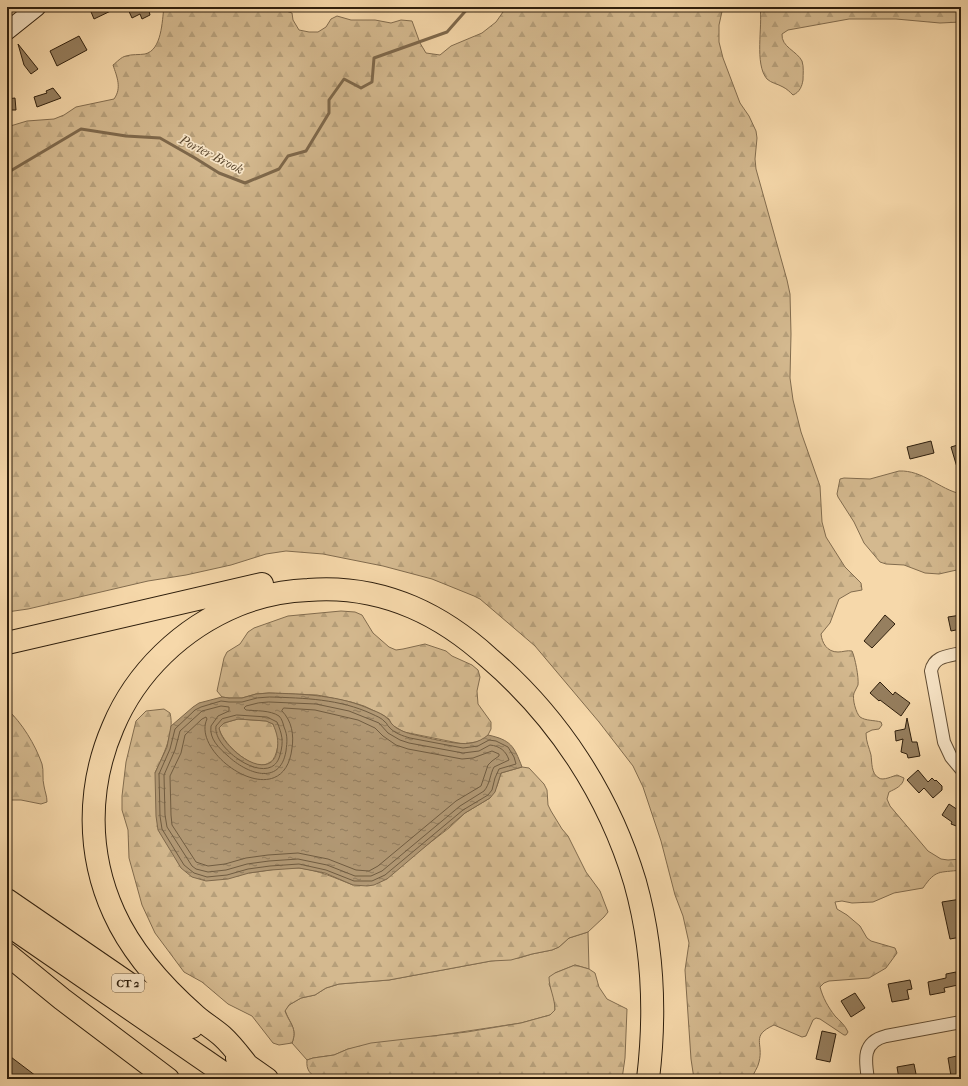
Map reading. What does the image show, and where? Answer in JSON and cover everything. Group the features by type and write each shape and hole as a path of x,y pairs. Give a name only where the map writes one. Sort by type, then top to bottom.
{"highway":[{"path":"7,643 252,586 306,577 347,578 388,585 427,601 456,617 508,656 549,700 577,735 590,755 607,782 624,818 644,870 653,904 660,942 665,1007 664,1045 660,1079"},
{"path":"240,1073 224,1038 197,1016 161,982 142,959 121,928 105,890 96,858 93,823 96,788 106,743 120,712 142,678 172,645 188,632 209,619 246,602 268,595 290,591 328,589 360,592 393,600 426,614 447,626 484,653 519,685 551,721 578,758 616,830 628,861 641,908 648,947 652,992 651,1046 648,1079"},
{"name":"CT 2","path":"7,900 240,1073"},
{"name":"CT 2","path":"7,924 240,1073 267,1079"},
{"path":"7,954 68,1003 168,1079"}],"street":[{"path":"7,31 37,7"},
{"path":"961,653 941,657 934,662 931,675 944,742 951,757 961,769"},
{"path":"868,1079 866,1063 868,1048 875,1040 961,1022"}],"green space":[{"path":"164,7 274,7 292,13 293,20 299,30 309,32 318,32 326,27 331,19 337,16 351,20 375,20 391,23 401,20 412,21 420,43 426,53 440,55 451,46 482,33 496,22 503,12 502,7 723,7 719,25 719,42 723,58 740,103 749,116 756,131 756,169 790,294 790,378 793,400 801,432 820,486 822,522 826,537 845,567 861,583 862,590 851,592 839,599 830,623 821,634 824,644 828,649 834,652 852,651 858,678 858,685 854,692 854,702 857,712 862,718 881,722 882,725 879,729 866,733 871,755 872,768 876,776 881,779 897,775 904,778 900,785 889,792 887,799 890,806 928,851 941,859 961,859 961,870 939,873 931,878 923,888 894,893 873,902 835,902 837,909 860,926 867,938 871,941 895,948 897,953 886,968 869,978 829,981 820,987 824,999 830,1009 847,1030 848,1032 846,1035 816,1018 813,1020 806,1036 802,1037 774,1025 762,1033 760,1037 759,1062 752,1079 694,1079 691,1059 685,970 689,943 683,916 675,895 661,841 643,787 633,766 599,722 535,646 480,599 432,579 383,566 323,554 286,551 266,554 231,565 186,575 148,581 28,609 7,612 7,127 27,121 54,119 64,115 76,107 114,99 118,91 118,87 113,65 121,58 131,55 145,54 155,47 162,27"},
{"path":"760,7 961,7 961,22 940,23 896,19 849,19 788,30 782,34 782,38 787,46 800,58 803,68 803,80 801,87 799,91 793,95 784,88 767,79 763,72 760,55"},
{"path":"899,471 916,473 953,492 961,494 961,569 939,574 925,573 904,565 886,564 880,562 864,543 854,522 838,497 837,494 840,479 870,479"},
{"path":"341,611 355,612 362,615 373,633 389,647 396,650 425,644 446,651 452,656 472,665 478,670 480,677 477,691 478,704 491,722 491,729 488,735 483,740 463,744 404,732 392,725 389,719 383,715 351,702 317,695 269,693 256,694 242,698 229,698 222,697 217,691 224,658 227,652 240,644 248,632 254,628 288,616"},
{"path":"7,709 23,727 39,756 43,767 43,783 47,802 41,804 21,800 7,800 7,759 10,752 10,745 7,731"},
{"path":"164,709 170,713 170,736 155,773 249,873 299,868 320,872 353,885 414,855 449,828 465,813 490,798 497,786 501,773 522,767 529,768 544,784 547,790 548,805 551,811 568,836 586,872 600,891 608,912 588,932 569,938 559,947 552,950 511,960 491,961 389,980 339,984 326,988 315,995 301,998 289,1005 285,1011 294,1033 292,1043 279,1045 273,1043 252,1016 228,1004 202,982 184,972 155,933 142,905 129,858 128,830 122,810 122,796 126,762 136,721 146,711"},
{"path":"238,719 267,721 273,724 278,734 278,745 271,762 264,765 253,763 241,756 229,745 221,734 219,728 224,723"},
{"path":"588,932 589,969 575,965 555,973 549,984 554,996 555,1010 550,1015 521,1023 348,1049 334,1055 307,1060 292,1043 294,1033 285,1010 289,1005 301,998 315,995 326,988 339,984 389,980 491,961 519,958 552,950 559,947 569,938"},
{"path":"575,965 589,969 595,973 599,987 607,999 627,1009 625,1058 622,1079 318,1079 308,1069 307,1060 334,1055 348,1049 371,1043 467,1032 521,1023 550,1015 555,1010 549,977"}],"water":[{"path":"269,693 322,696 347,701 385,716 391,723 403,731 441,741 465,744 474,743 488,735 496,737 511,745 517,754 522,767 501,773 495,792 490,798 465,813 387,879 374,885 353,885 325,873 299,868 249,873 228,879 206,881 192,877 181,868 158,830 156,816 155,773 167,747 171,726 199,703 222,697 242,698 256,694","holes":["238,719 266,721 273,724 277,734 278,744 273,761 265,765 256,764 246,760 237,753 228,745 219,728 224,723"]}],"building":[{"path":"89,7 119,7 94,19"},
{"path":"127,7 158,7 149,11 150,15 142,19 140,14 132,18"},
{"path":"79,36 87,50 57,66 50,51"},
{"path":"18,44 38,69 31,74 24,65"},
{"path":"53,88 61,98 37,107 34,97 47,93 46,91"},
{"path":"15,98 16,110 7,110 7,99"},
{"path":"931,441 934,453 910,459 907,447"},
{"path":"961,444 961,473 959,474 951,447"},
{"path":"885,615 895,624 872,648 864,641"},
{"path":"961,615 961,629 951,631 948,617"},
{"path":"880,682 893,695 895,692 910,703 901,716 870,693"},
{"path":"907,718 912,742 917,742 920,756 908,758 907,754 901,752 903,739 896,741 895,731 905,729"},
{"path":"918,770 928,782 932,778 942,786 942,790 933,798 924,788 919,793 907,780"},
{"path":"949,804 961,812 959,827 951,824 952,822 942,815"},
{"path":"961,899 961,937 950,939 942,902"},
{"path":"956,972 958,985 944,988 945,992 930,995 928,982 946,978 946,974"},
{"path":"910,980 912,989 907,990 909,999 892,1002 888,984"},
{"path":"855,993 865,1008 851,1017 841,1001"},
{"path":"822,1031 836,1034 830,1062 816,1059"},
{"path":"7,1054 40,1079 7,1079"},
{"path":"961,1055 961,1074 951,1076 948,1058"},
{"path":"914,1064 917,1079 899,1079 897,1067"}],"waterway":[{"name":"Porter Brook","path":"7,173 81,129 126,136 160,138 219,173 245,183 279,169 288,156 306,151 329,113 329,100 344,79 361,88 372,82 374,58 447,32 469,7"}]}
